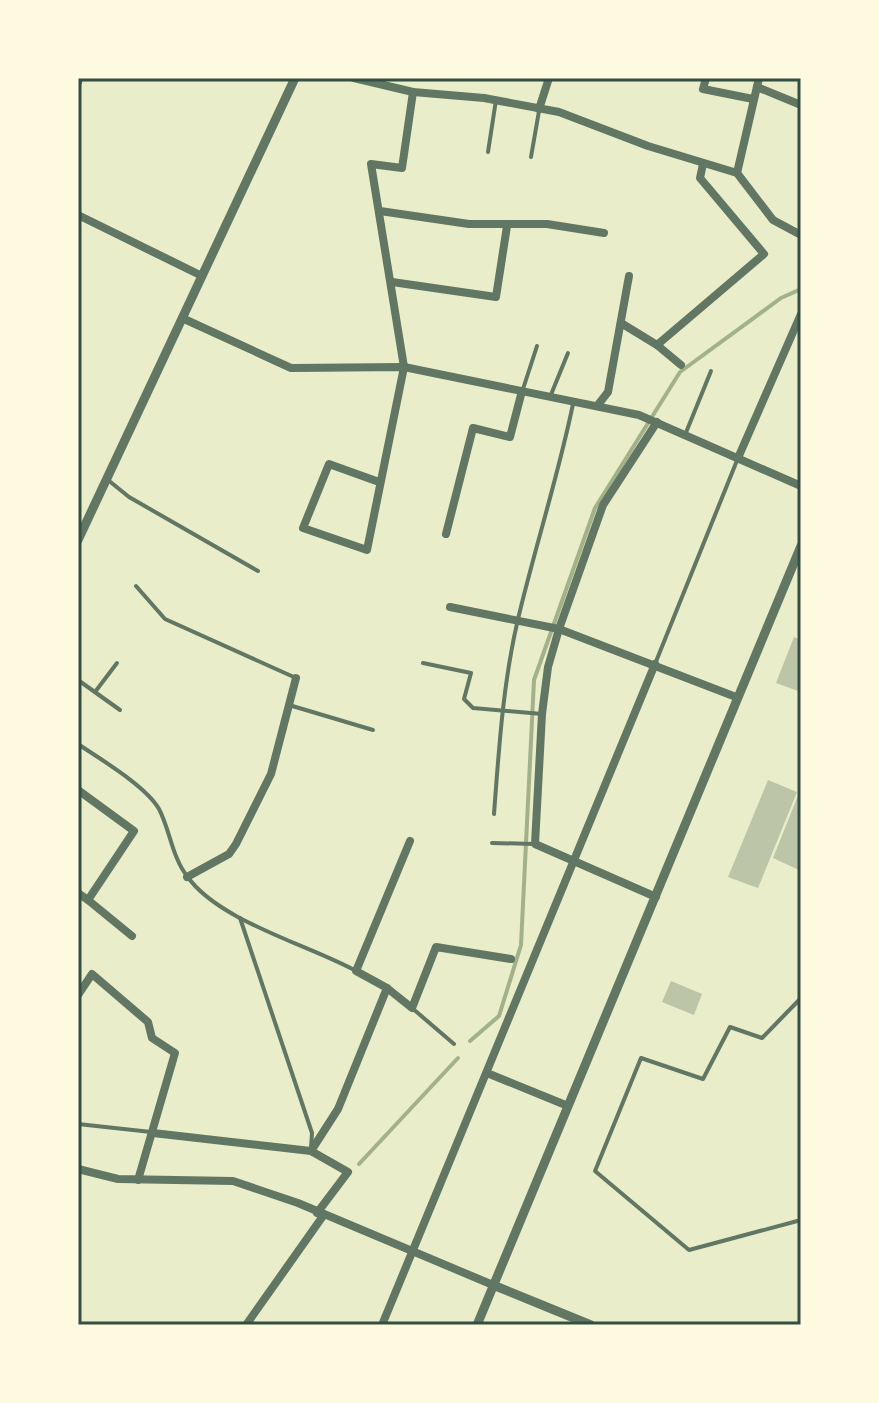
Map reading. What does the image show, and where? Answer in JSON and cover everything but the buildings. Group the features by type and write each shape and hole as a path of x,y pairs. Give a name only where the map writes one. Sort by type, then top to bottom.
{"street":[{"path":"79,537 295,78"},
{"path":"354,78 413,92 496,100 559,112 703,164 737,173 773,220 801,235"},
{"path":"539,109 549,78"},
{"path":"706,78 703,89 753,99"},
{"path":"737,173 758,82 801,105"},
{"path":"379,482 329,464 303,528 367,550 404,367 371,164 402,168 413,92"},
{"path":"657,345 764,254 700,178 703,164"},
{"path":"380,211 469,224 547,224 604,233"},
{"path":"78,215 202,276"},
{"path":"392,282 496,297 507,226"},
{"path":"597,406 608,392 629,276"},
{"path":"738,458 801,314"},
{"path":"182,318 291,368 404,367 639,415 801,486"},
{"path":"621,323 657,345 681,365"},
{"path":"446,534 473,428 510,437 522,391"},
{"path":"656,897 535,844 542,714 548,667 603,505 657,422"},
{"path":"477,1325 801,546"},
{"path":"450,607 559,629 736,697"},
{"path":"382,1325 655,664"},
{"path":"187,877 229,854 236,844 271,774 286,704 296,678"},
{"path":"78,790 134,831 88,900"},
{"path":"410,841 356,971 387,988 412,1008 436,947 511,959"},
{"path":"78,893 132,936"},
{"path":"78,995 92,974 148,1022 152,1038 175,1053 138,1180"},
{"path":"311,1151 338,1109 387,988"},
{"path":"487,1073 568,1106"},
{"path":"153,1133 311,1151 348,1172 246,1325"},
{"path":"78,1169 118,1179 233,1181 591,1325"}],"lane":[{"path":"488,152 496,100"},
{"path":"531,157 539,109"},
{"path":"522,391 537,346"},
{"path":"550,397 568,353"},
{"path":"685,435 711,371"},
{"path":"494,814 502,711 518,620 556,486 574,402"},
{"path":"655,664 738,458"},
{"path":"107,479 129,497 258,571"},
{"path":"136,586 165,619 296,678"},
{"path":"95,692 117,663"},
{"path":"423,663 471,673 464,699 473,708 542,714"},
{"path":"78,680 120,710"},
{"path":"286,704 373,730"},
{"path":"78,744 123,776 158,807 187,877 240,918 356,971"},
{"path":"492,843 535,844"},
{"path":"240,918 312,1133 311,1151"},
{"path":"801,998 762,1038 730,1027 703,1079 641,1058 595,1171 689,1250 801,1220"},
{"path":"412,1008 454,1044"},
{"path":"78,1124 153,1133"}],"waterway":[{"path":"470,1041 499,1016 521,945 534,680 595,508 680,372 781,298 801,289"},
{"path":"359,1164 458,1058"}]}
